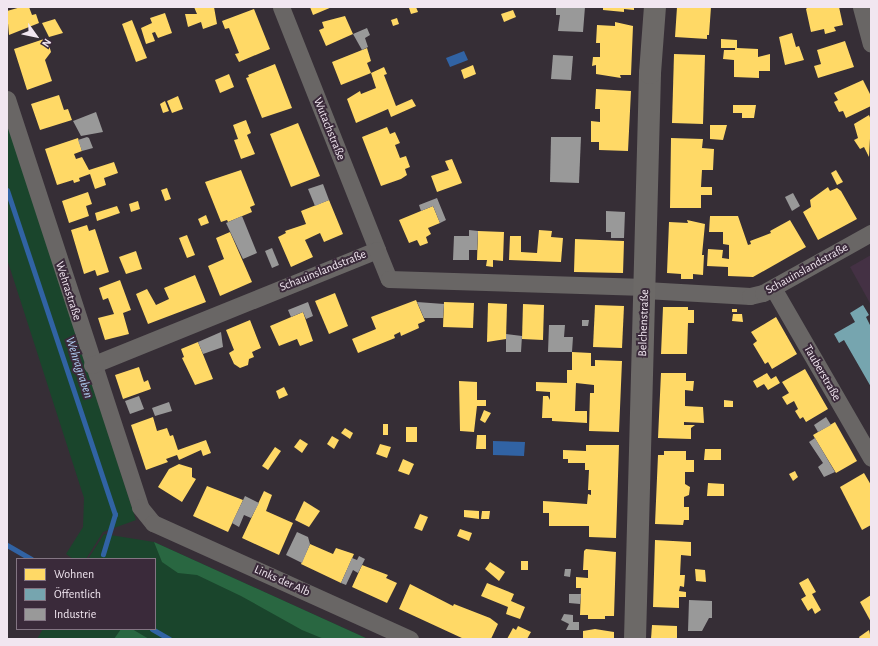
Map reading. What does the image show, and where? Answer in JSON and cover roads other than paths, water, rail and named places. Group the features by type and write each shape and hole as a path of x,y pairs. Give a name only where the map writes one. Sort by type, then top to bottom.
{"street":[{"name":"Wutachstraße","path":"281,7 377,250"},
{"name":"Belchenstraße","path":"635,639 650,73 655,7"},
{"path":"861,7 871,44"},
{"name":"Wehrastraße","path":"7,99 92,365 140,507 153,523"},
{"name":"Schauinslandstraße","path":"92,365 377,250 389,279 645,289 750,296 774,288 871,233"},
{"name":"Tauberstraße","path":"774,288 871,458"},
{"name":"Links der Alb","path":"153,523 410,639"}],"water":[{"path":"464,51 468,60 450,67 446,58"},
{"path":"493,441 525,442 524,456 493,455"}],"waterway":[{"name":"Wehragraben","path":"7,190 115,514 103,554"},
{"path":"7,545 29,558"},
{"path":"154,630 169,639"}]}
